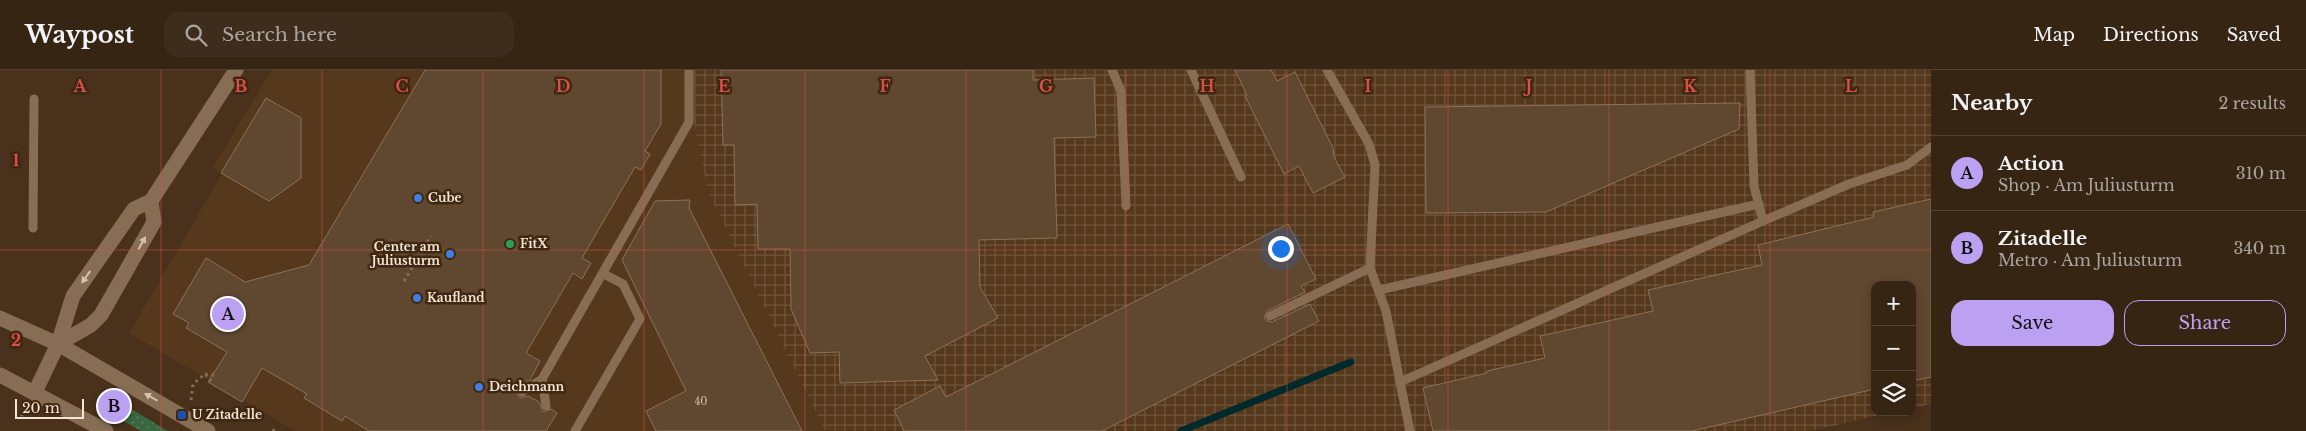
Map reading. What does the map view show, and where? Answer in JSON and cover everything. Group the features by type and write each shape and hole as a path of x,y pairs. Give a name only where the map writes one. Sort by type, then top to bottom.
{"street":[{"path":"35,392 58,344 73,296 134,209 151,201 236,70"},
{"path":"58,344 91,325 101,316 154,222 151,201"},
{"path":"0,318 58,344 208,431"},
{"path":"0,375 106,431"}],"lane":[{"path":"522,392 542,379 604,274 689,122 689,70"},
{"path":"1112,70 1121,91 1126,206"},
{"path":"1191,70 1241,177"},
{"path":"1327,70 1369,144 1374,165 1370,268 1386,311 1410,431"},
{"path":"1750,70 1754,186 1763,221"},
{"path":"33,228 34,99"},
{"path":"1400,382 1849,184 1907,165 1931,147"},
{"path":"1379,290 1759,204"},
{"path":"1270,316 1370,268"},
{"path":"575,431 640,319 623,284 604,274"},
{"path":"542,379 546,406"}],"path":[{"path":"404,281 431,236"},
{"path":"191,400 193,384 205,374 214,375"},
{"path":"205,374 211,381"}],"shaded area":[{"path":"272,70 694,70 694,122 708,192 825,431 295,431 129,333 222,174 213,167"},
{"path":"694,70 1931,70 1931,404 1916,407 1916,281 1871,281 1871,416 1876,416 1811,431 825,431 708,192 694,122"}],"green space":[{"path":"103,392 168,431 141,431 95,405"}],"building":[{"name":"Center am Juliusturm","path":"425,70 661,70 661,124 645,151 650,154 641,170 635,167 582,258 591,263 582,279 573,273 526,353 540,361 530,380 518,387 516,393 520,398 528,396 539,402 543,412 551,409 557,413 546,431 369,431 345,416 342,421 304,398 307,394 262,368 242,402 208,382 227,352 186,328 189,323 173,314 206,258 245,282 309,265"},
{"path":"721,70 1033,70 1033,80 1094,78 1096,137 1054,138 1057,238 979,240 980,287 998,318 925,356 938,380 840,383 839,352 810,353 791,309 790,249 758,249 757,204 735,205 734,145 723,145"},
{"path":"1235,70 1271,70 1277,81 1295,72 1333,148 1334,157 1345,177 1313,193 1299,166 1284,174 1245,96 1247,95"},
{"path":"266,98 301,118 301,178 269,201 221,173"},
{"path":"1740,103 1739,129 1546,212 1426,213 1425,107"},
{"path":"1931,199 1931,377 1916,380 1916,281 1871,281 1871,390 1692,431 1433,431 1423,388 1545,358 1540,336 1653,311 1648,290 1762,265 1758,245 1874,217 1873,212"},
{"path":"690,200 689,208 802,431 656,431 646,411 686,391 622,260 655,201"},
{"path":"1288,224 1316,279 1301,286 1305,292 1267,311 1264,318 1272,322 1310,304 1319,321 1102,431 904,431 894,410 940,386 946,397"}],"waterway":[{"path":"1181,431 1351,362"}],"place":[{"name":"Cube","path":"418,198"},
{"name":"FitX","path":"510,244"},
{"name":"Center am Juliusturm","path":"450,254"},
{"name":"Kaufland","path":"417,298"},
{"name":"Action","path":"228,314"},
{"name":"Deichmann","path":"479,387"},
{"name":"Zitadelle","path":"114,406"},
{"name":"U Zitadelle","path":"182,415"}]}
